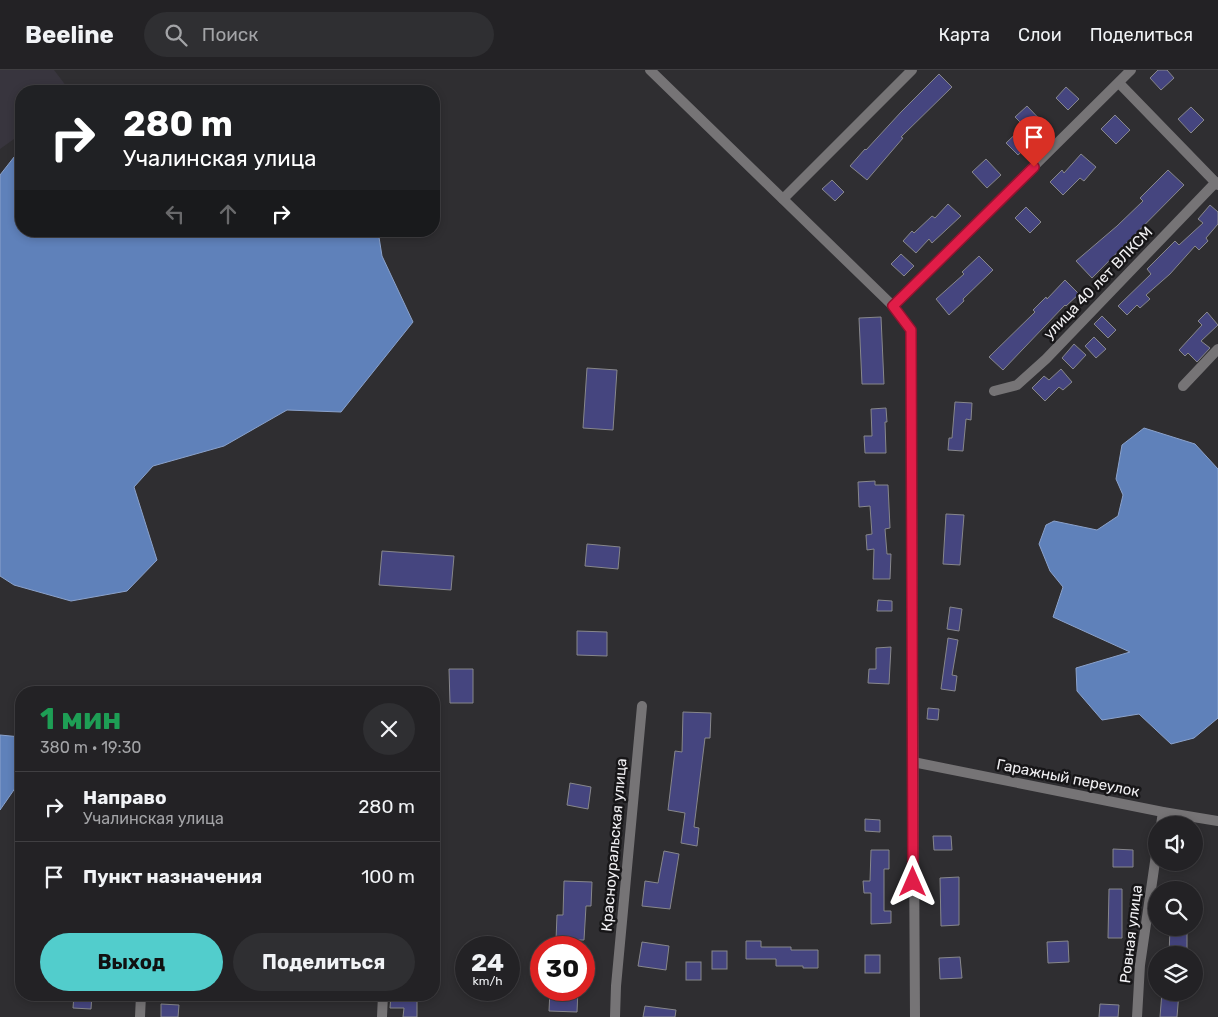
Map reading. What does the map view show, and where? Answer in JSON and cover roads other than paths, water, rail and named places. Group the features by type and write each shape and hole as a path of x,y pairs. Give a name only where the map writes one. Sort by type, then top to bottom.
{"street":[{"path":"650,70 893,306 911,330 914,1017"},
{"path":"783,200 912,70"},
{"path":"893,306 1131,70"},
{"path":"1119,83 1217,184"},
{"name":"улица 40 лет ВЛКСМ","path":"994,391 1017,385 1046,360 1217,184"},
{"path":"1183,386 1218,349"},
{"name":"Красноуральская улица","path":"615,1017 616,986 642,706"},
{"name":"Гаражный переулок","path":"913,762 1163,812 1218,821"},
{"path":"1162,816 1163,812"},
{"name":"Ровная улица","path":"1137,1017 1140,965 1154,871"},
{"path":"140,1017 141,1001"},
{"path":"382,1017 383,1001"}],"water":[{"path":"15,156 15,237 379,237 382,256 413,322 341,412 287,410 224,446 153,466 134,487 157,560 127,591 71,601 14,585 0,576 0,175"},
{"path":"1144,428 1195,444 1218,469 1218,718 1194,738 1171,744 1139,714 1102,720 1077,691 1076,668 1130,652 1053,617 1063,587 1050,571 1039,544 1046,525 1054,521 1097,530 1118,516 1123,495 1116,479 1122,445"},
{"path":"0,735 15,736 15,788 0,810"}]}
